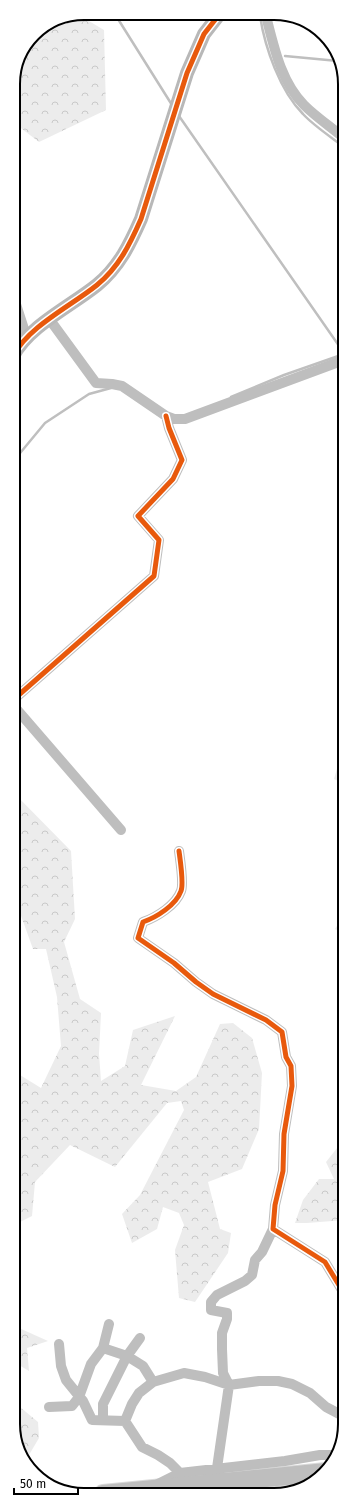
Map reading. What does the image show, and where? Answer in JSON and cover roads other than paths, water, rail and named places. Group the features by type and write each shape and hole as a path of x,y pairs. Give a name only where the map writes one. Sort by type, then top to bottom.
{"highway":[{"path":"173,1488 226,1484 315,1473"},
{"path":"213,1488 226,1484 300,1482"}],"street":[{"path":"20,346 30,333 97,285 123,256 141,219 187,73 204,34 215,20"},
{"path":"267,20 284,75 293,91 304,105 338,133"},
{"path":"20,317 25,332 20,343"},
{"path":"50,320 96,383 122,386 166,416 174,419 184,419 338,362"},
{"path":"20,694 154,576 159,540 138,516 173,479 182,460 169,428 166,416"},
{"path":"20,713 121,830"},
{"path":"179,851 182,890 174,902 152,918 143,922 138,938 174,963 213,994 266,1020 282,1032 286,1057 291,1066 292,1086 284,1134 283,1171 275,1205 273,1229 262,1252 255,1260 252,1275 245,1281 217,1295 211,1302 211,1310 227,1313 227,1319 222,1333 223,1373 229,1385 226,1484"},
{"path":"273,1229 325,1262 338,1283"},
{"path":"49,1407 72,1406 79,1396 91,1364 103,1348 109,1324"},
{"path":"103,1420 103,1404 128,1356 140,1338"},
{"path":"59,1344 61,1366 66,1380 79,1396 92,1420 125,1421"},
{"path":"103,1348 128,1356 143,1366 153,1382"},
{"path":"125,1421 132,1404 139,1393 153,1382 184,1373 205,1377 229,1385 259,1381 278,1381 292,1384 310,1393 326,1407 338,1413"},
{"path":"125,1421 142,1447 170,1463 180,1473 226,1484 253,1488"},
{"path":"226,1484 285,1461 320,1455 330,1455"},
{"path":"151,1488 180,1473"}],"waterway":[{"path":"119,20 172,105"},
{"path":"261,20 270,55 287,93 307,118 338,143"},
{"path":"285,56 334,61"},
{"path":"179,116 338,344"},
{"path":"231,397 284,375 338,356"},
{"path":"20,453 45,423 89,394 111,388"}]}
